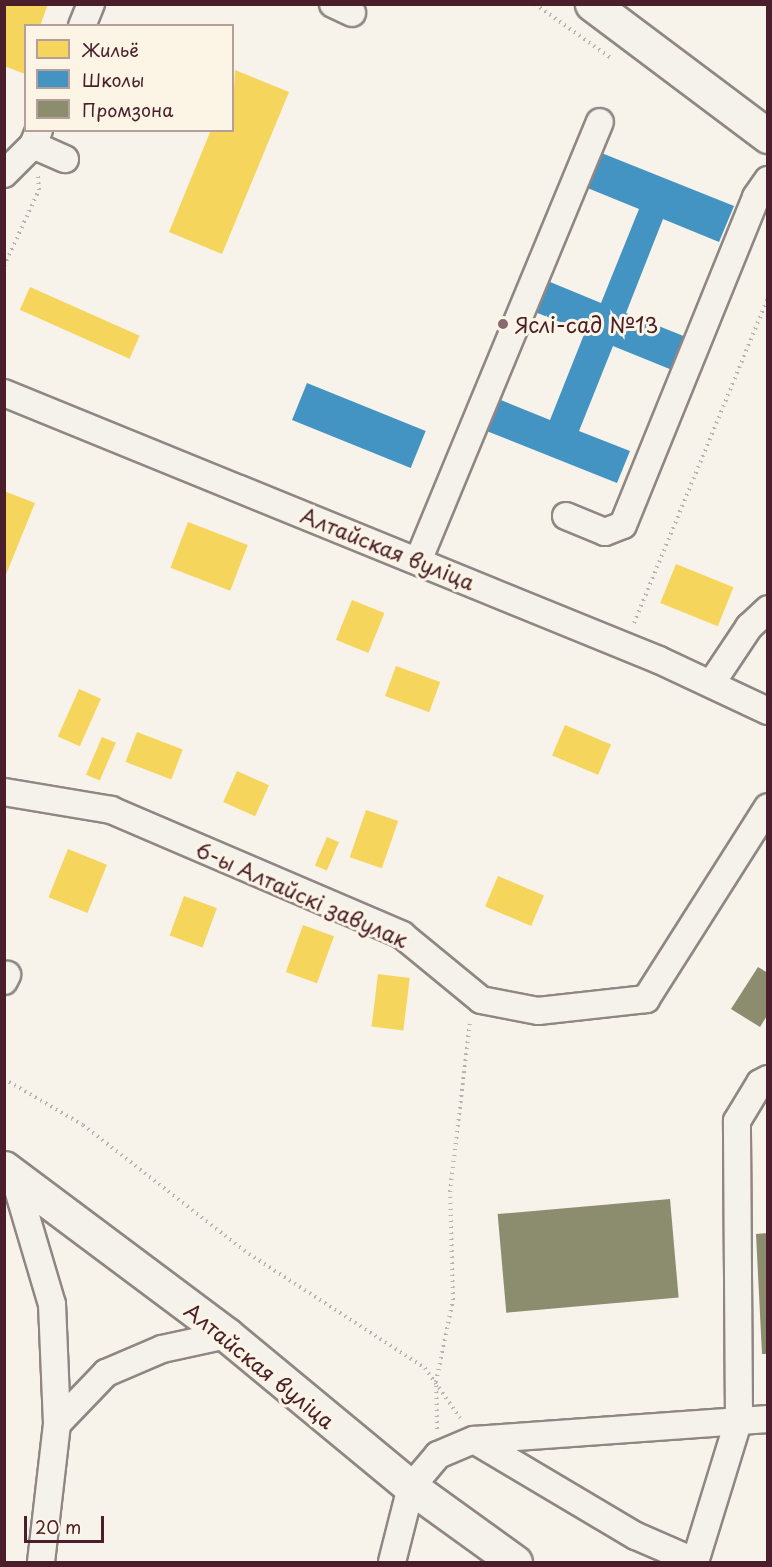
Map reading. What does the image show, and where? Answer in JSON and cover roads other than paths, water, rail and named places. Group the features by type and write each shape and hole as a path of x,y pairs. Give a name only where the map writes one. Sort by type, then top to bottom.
{"main road":[{"path":"592,4 768,136"},
{"name":"Алтайская вуліца","path":"9,1172 226,1335 411,1487 515,1563"}],"street":[{"path":"83,24 91,4"},
{"path":"418,561 600,122"},
{"path":"4,174 46,146"},
{"path":"566,516 605,532 623,525 756,197 768,180"},
{"name":"Алтайская вуліца","path":"4,393 625,646 768,711"},
{"path":"711,684 749,627 768,609"},
{"name":"6-ы Алтайскі завулак","path":"4,792 111,810 402,935 481,1000 538,1011 646,999 768,807"},
{"path":"474,1440 636,1536 695,1562 740,1419 737,1121 760,1083 768,1079"},
{"path":"9,1172 52,1304 57,1424 41,1563"},
{"path":"57,1424 106,1373 162,1349 226,1335"},
{"path":"392,1563 411,1487 438,1455 474,1440 740,1419 768,1419"}],"place":[{"name":"Яслі-сад №13","path":"503,324"}]}
